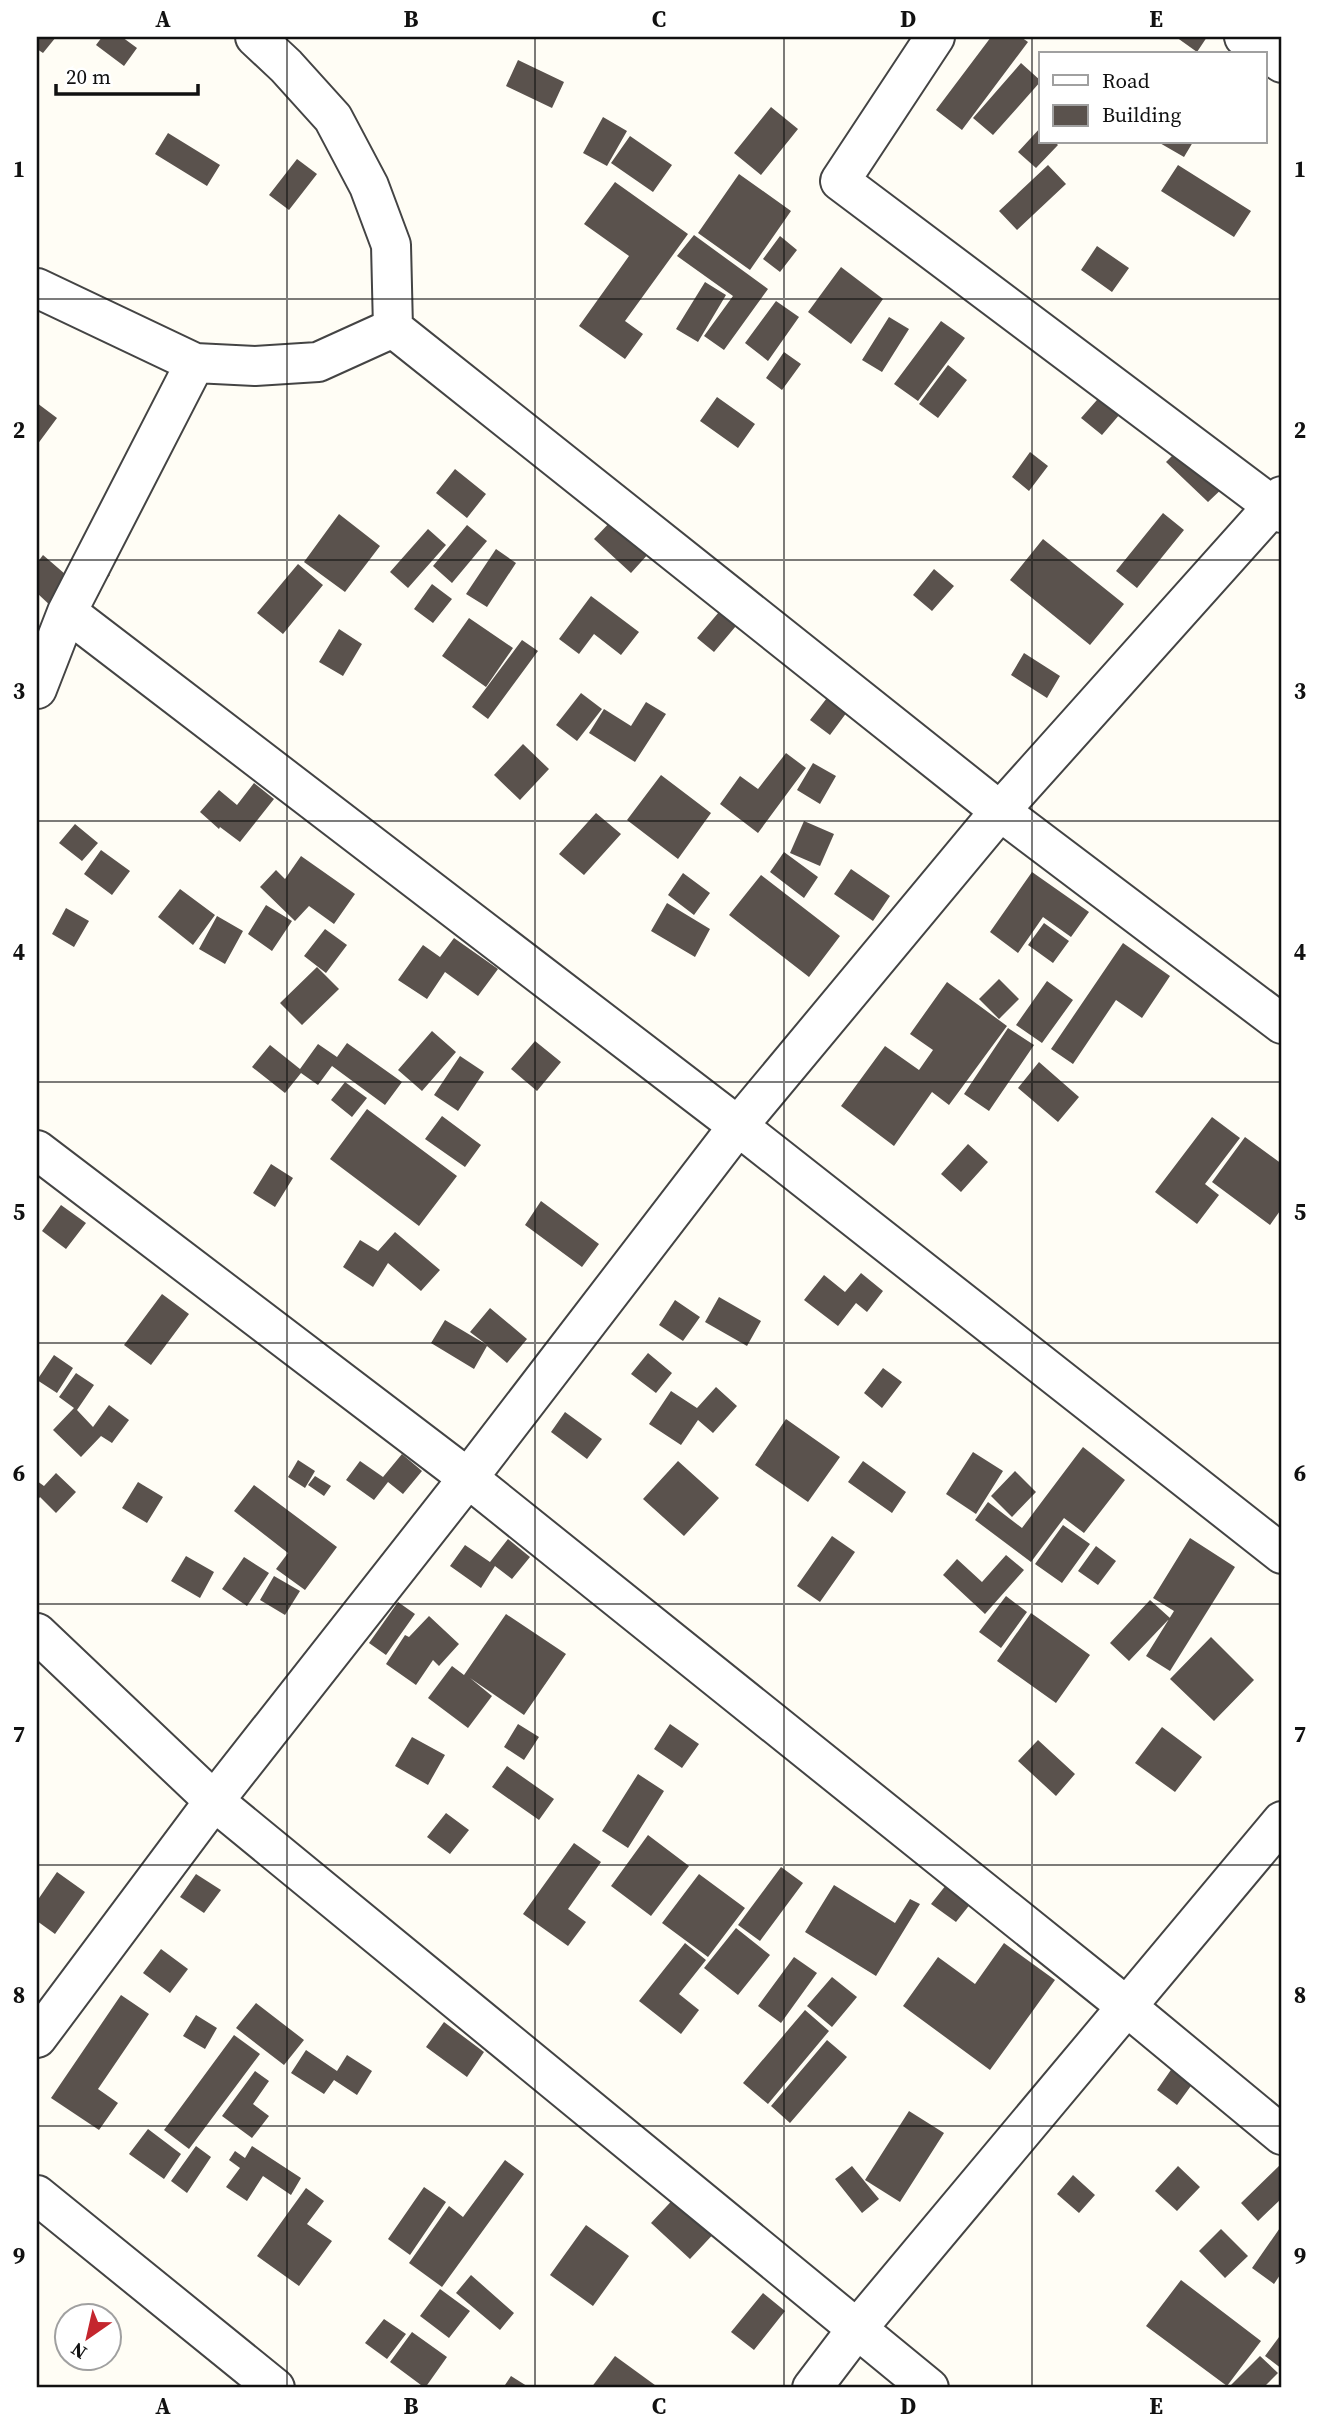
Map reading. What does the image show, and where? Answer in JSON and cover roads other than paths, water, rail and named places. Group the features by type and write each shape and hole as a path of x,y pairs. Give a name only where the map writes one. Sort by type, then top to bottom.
{"street":[{"path":"255,37 286,66 333,118 369,186 391,245 393,328"},
{"path":"37,2038 214,1801 468,1478 738,1126 1000,811 1279,505 840,181 935,37"},
{"path":"1244,37 1266,52"},
{"path":"1266,52 1282,63"},
{"path":"37,288 195,363 255,366 318,362 393,328"},
{"path":"393,328 1000,811 1282,1024"},
{"path":"37,689 67,612 195,363"},
{"path":"67,612 738,1126 1282,1554"},
{"path":"37,1150 468,1478 1126,2006 1282,2135"},
{"path":"37,1633 214,1801 929,2388"},
{"path":"812,2388 856,2330 1282,1821"},
{"path":"42,2211 275,2388"}]}
